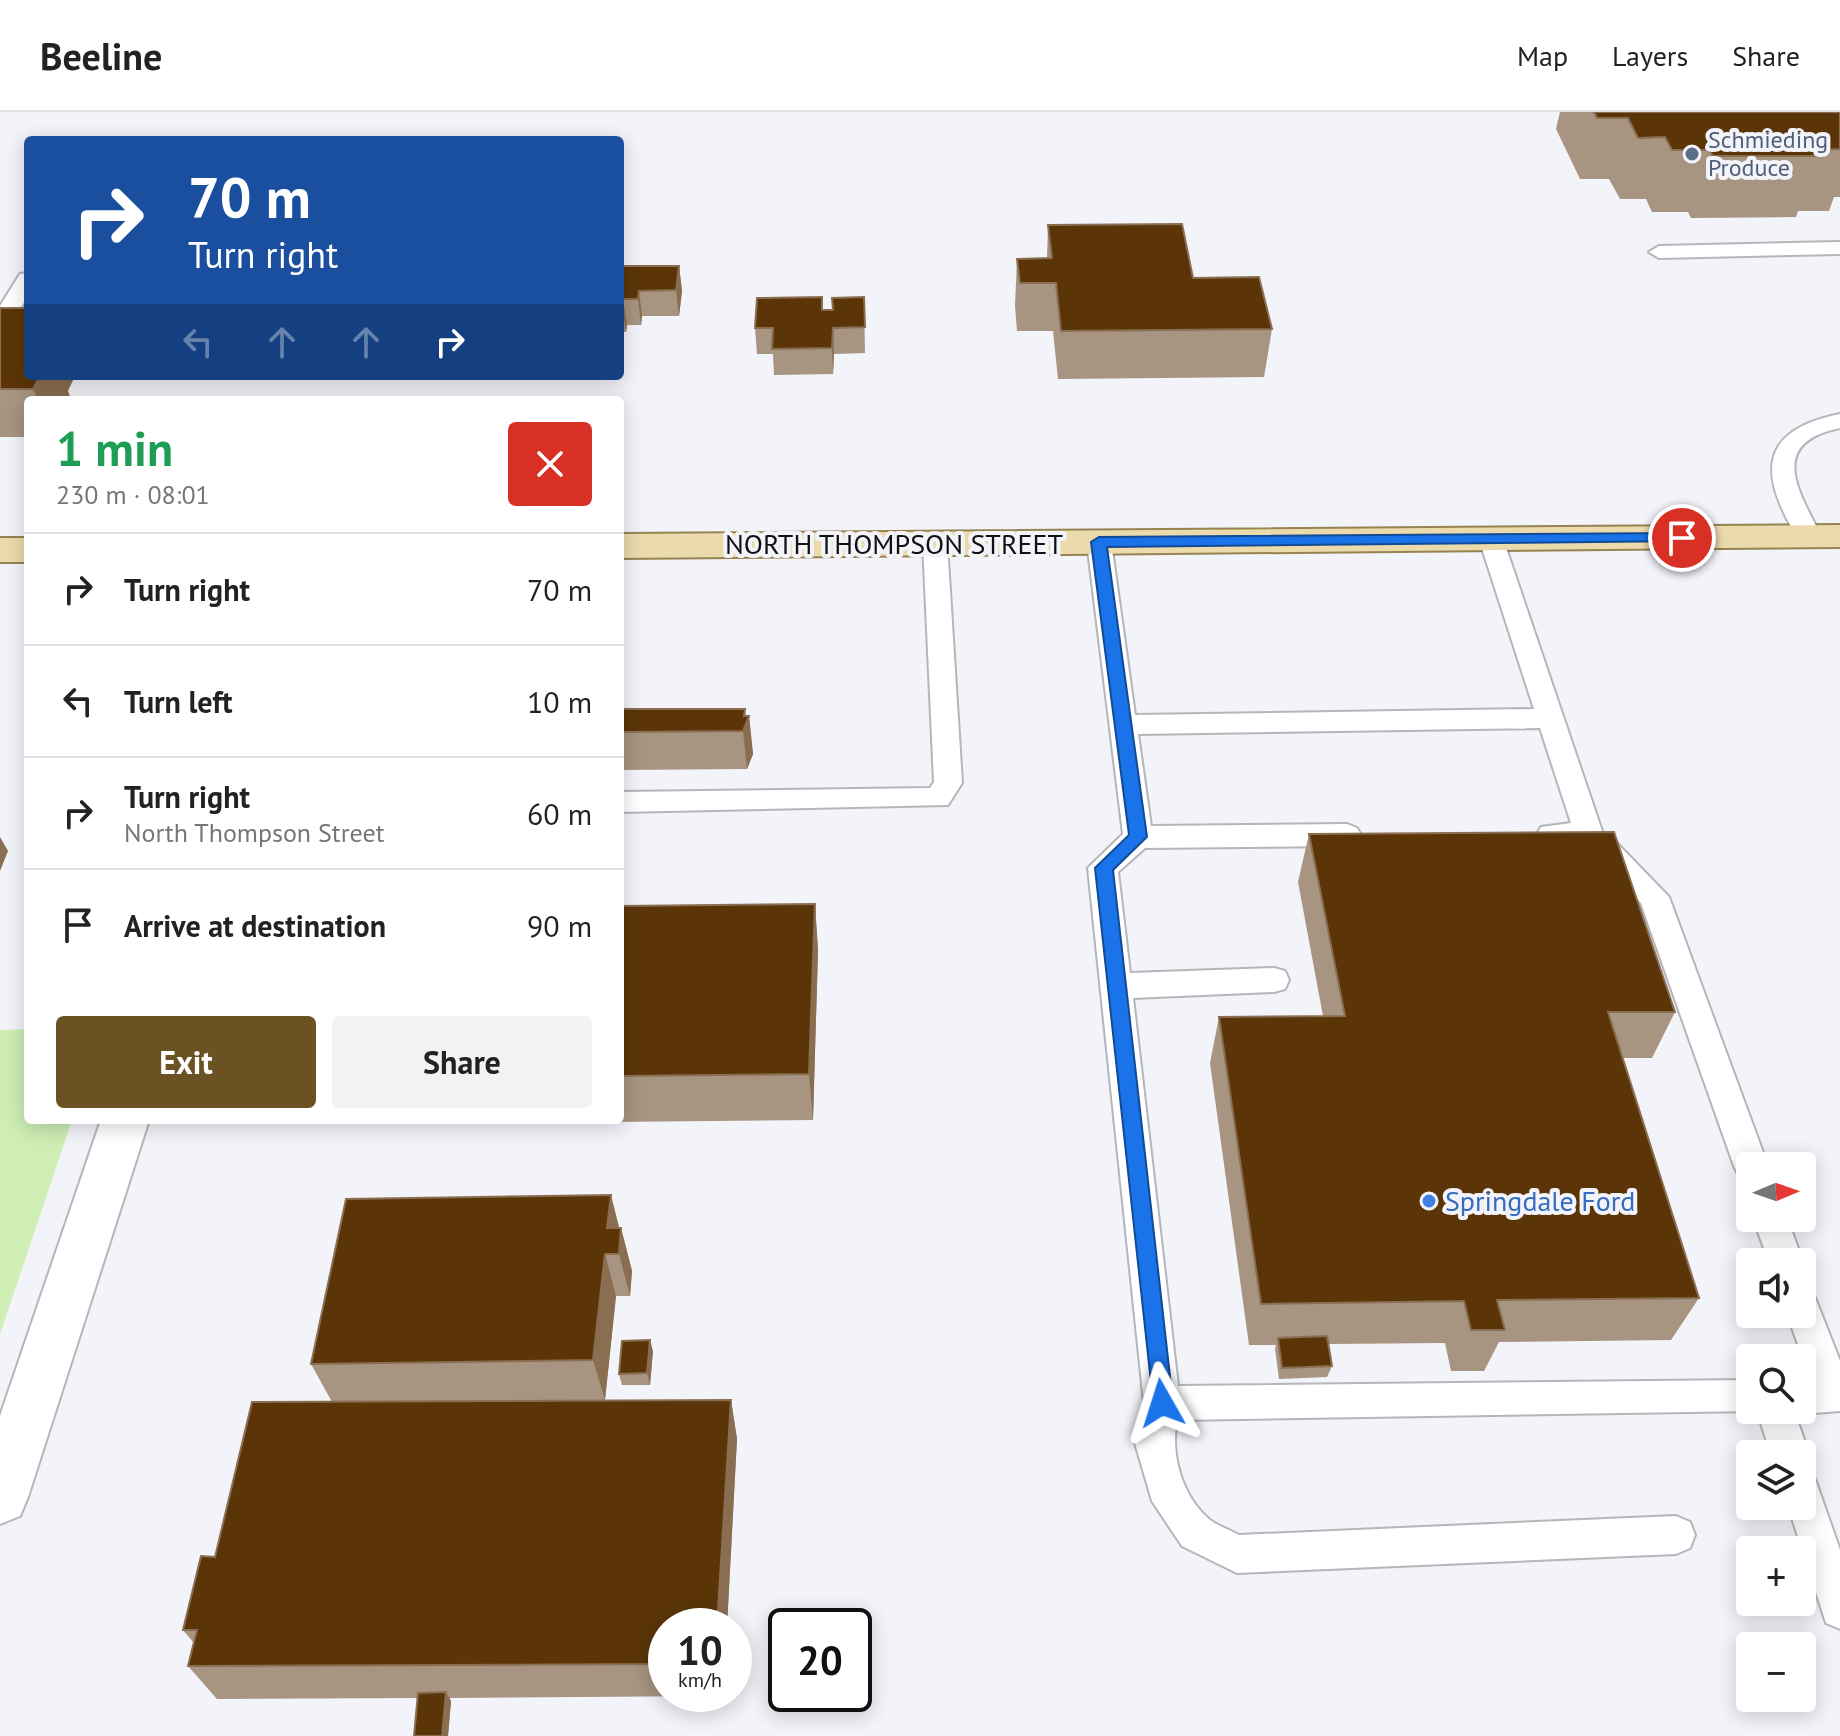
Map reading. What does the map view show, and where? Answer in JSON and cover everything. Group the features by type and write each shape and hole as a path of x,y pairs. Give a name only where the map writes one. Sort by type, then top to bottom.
{"main road":[{"name":"NORTH THOMPSON STREET","path":"624,546 1825,537"},
{"path":"0,550 24,550"}],"street":[{"path":"0,1497 124,1124"}],"lane":[{"path":"1659,252 1840,248"},
{"path":"0,323 24,285"},
{"path":"1825,537 1781,477 1785,452 1797,436 1816,424 1840,421"},
{"path":"1491,539 1589,833 1654,897 1746,1152"},
{"path":"1099,542 1138,837"},
{"path":"624,802 938,798 948,783 935,543"},
{"path":"1123,725 1551,718"},
{"path":"1526,834 1589,833"},
{"path":"1369,835 1138,837 1103,868 1162,1403 1154,1443 1165,1488 1196,1533 1237,1554 1676,1535"},
{"path":"1116,986 1274,980"},
{"path":"1816,1344 1835,1396 1816,1397"},
{"path":"1162,1403 1736,1397"},
{"path":"1811,1520 1840,1609"}],"green space":[{"path":"24,1029 24,1124 71,1124 0,1334 0,1030"}],"building":[{"path":"1594,112 1840,112 1840,149 1816,150 1820,156 1713,156 1709,150 1672,150 1665,137 1638,138 1628,118 1597,118"},
{"path":"1182,224 1193,278 1259,277 1272,329 1061,331 1056,283 1020,283 1017,259 1052,258 1048,225"},
{"path":"624,266 679,266 676,290 639,291 638,299 624,299"},
{"path":"822,297 822,310 833,310 832,298 864,297 865,327 833,328 832,348 772,349 773,328 755,328 757,298"},
{"path":"0,308 24,308 24,380 38,380 33,389 0,389"},
{"path":"624,709 745,709 744,716 749,716 743,731 624,732"},
{"name":"Springdale Ford","path":"1614,832 1675,1012 1608,1012 1699,1298 1497,1300 1505,1330 1471,1330 1464,1301 1261,1304 1219,1017 1345,1016 1309,834"},
{"path":"815,904 809,1074 624,1076 624,906"},
{"path":"611,1195 607,1228 621,1228 619,1254 605,1254 593,1360 311,1364 346,1199"},
{"path":"1327,1336 1332,1366 1282,1368 1278,1338"},
{"path":"650,1340 647,1373 619,1374 622,1341"},
{"path":"731,1400 718,1608 648,1608 648,1664 188,1666 197,1630 183,1630 201,1556 215,1557 252,1402"},
{"path":"446,1692 442,1736 414,1736 418,1693"}],"place":[{"name":"Schmieding Produce","path":"1692,154"},
{"name":"Springdale Ford","path":"1429,1201"}],"route":[{"path":"1162,1403 1103,868 1138,837 1099,542 1682,538"}]}
